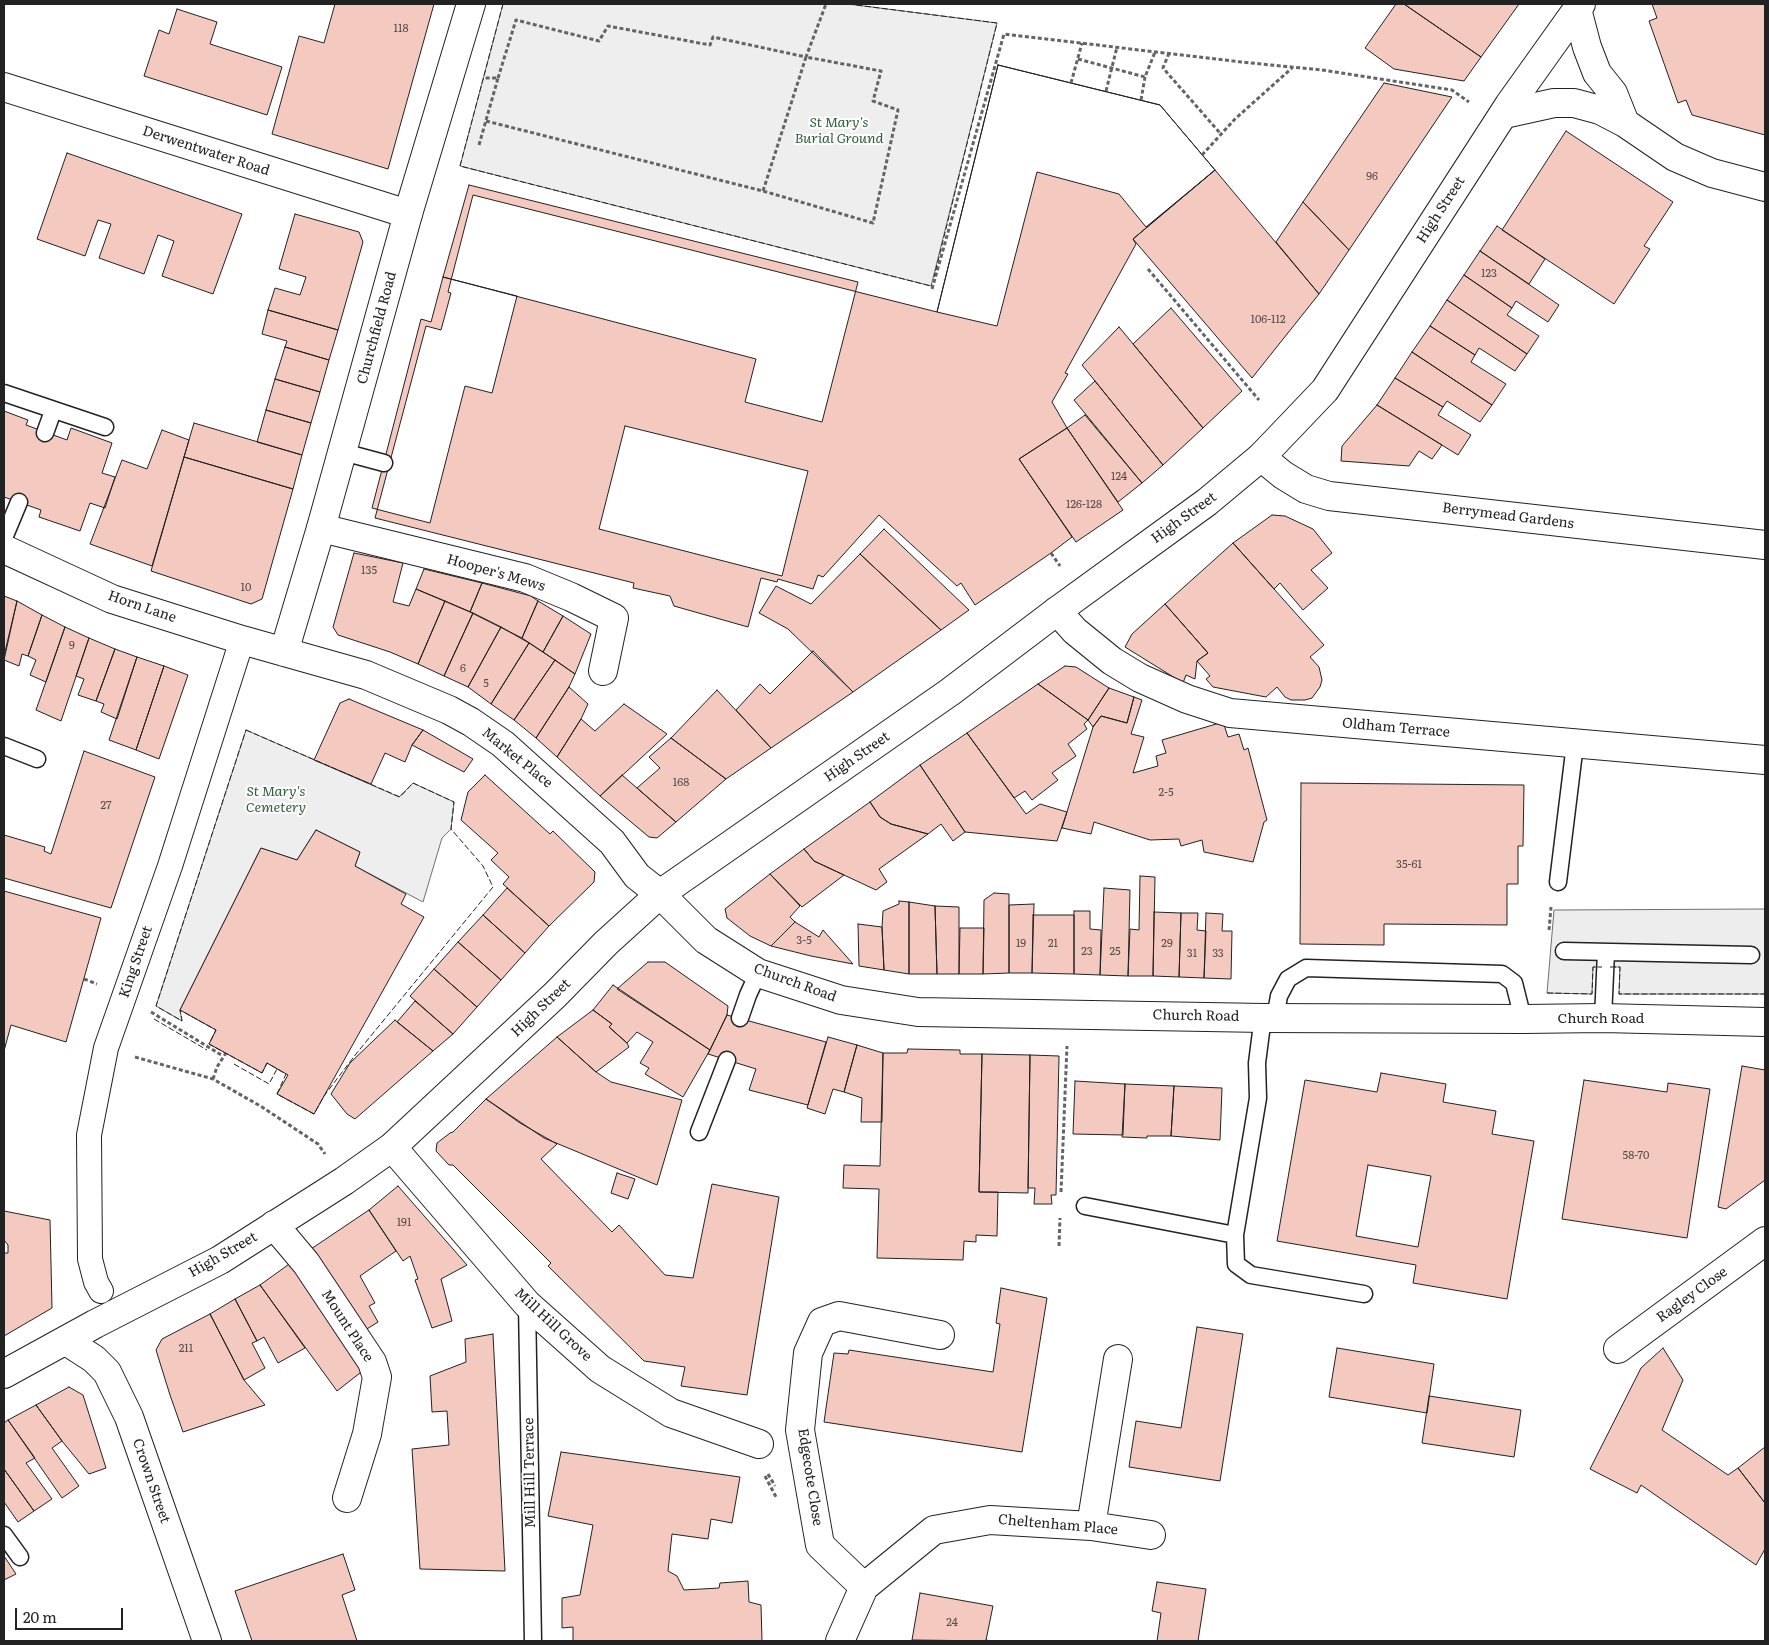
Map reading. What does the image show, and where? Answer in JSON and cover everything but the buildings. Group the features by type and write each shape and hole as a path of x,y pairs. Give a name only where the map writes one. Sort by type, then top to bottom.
{"street":[{"name":"Churchfield Road","path":"284,652 343,452 408,214 471,4"},
{"name":"High Street","path":"4,1374 95,1324 220,1260 344,1181 392,1147 660,894 950,692 1056,611 1207,502 1261,457 1325,390 1504,114 1579,6"},
{"path":"1579,6 1588,47 1597,72 1613,93 1625,123"},
{"name":"Derwentwater Road","path":"4,87 408,214"},
{"path":"1504,114 1554,103 1574,102 1600,110 1625,123 1675,157 1696,167 1765,187"},
{"name":"Berrymead Gardens","path":"1261,457 1283,475 1306,489 1329,496 1765,545"},
{"name":"Hooper's Mews","path":"321,528 525,578 614,618 603,671"},
{"name":"Horn Lane","path":"4,549 112,599 284,652"},
{"name":"Oldham Terrace","path":"1056,611 1075,631 1112,661 1133,674 1187,699 1230,713 1765,760"},
{"name":"King Street","path":"101,1291 96,1282 90,1259 89,1135 106,1048 170,866 242,640"},
{"name":"Market Place","path":"284,652 366,675 449,710 471,722 504,744 562,796 612,842 637,876 660,894"},
{"name":"Church Road","path":"660,894 706,940 758,973 840,1000 918,1012 1270,1018 1603,1018 1765,1022"},
{"name":"Mill Hill Grove","path":"392,1147 527,1304 600,1369 671,1413 758,1444"},
{"name":"Mount Place","path":"274,1225 306,1263 372,1362 377,1377 367,1434 347,1498"},
{"name":"Ragley Close","path":"1618,1349 1765,1241"},
{"name":"Edgecote Close","path":"864,1587 820,1546 800,1430 808,1353 822,1322 839,1316 940,1335"},
{"name":"Crown Street","path":"66,1341 94,1359 106,1372 129,1417 207,1641"},
{"path":"1091,1526 1118,1359"},
{"name":"Cheltenham Place","path":"840,1641 864,1587 934,1530 990,1520 1091,1526 1151,1535"}],"lane":[{"path":"4,393 104,427"},
{"path":"45,433 53,411"},
{"path":"343,452 384,463"},
{"path":"4,538 19,502"},
{"path":"1558,882 1576,744"},
{"path":"4,746 37,759"},
{"path":"1564,951 1751,955"},
{"path":"1603,1018 1606,952"},
{"path":"1364,1294 1251,1275 1236,1264 1235,1235 1258,1098 1256,1064 1270,1018 1288,979 1306,968 1502,974 1514,983 1523,1019"},
{"path":"740,1018 758,973"},
{"path":"699,1132 727,1060"},
{"path":"1085,1206 1235,1235"},
{"name":"Mill Hill Terrace","path":"527,1304 533,1641"},
{"path":"4,1535 20,1557"}],"path":[{"path":"763,191 806,57 826,4"},
{"path":"479,145 498,78 516,20 599,41 608,26 710,45 713,37 882,71 872,101 898,110 872,224 763,191 486,121"},
{"path":"932,289 1004,34 1322,70 1452,90 1469,102"},
{"path":"1071,83 1082,43"},
{"path":"1106,91 1117,47"},
{"path":"1141,100 1145,77 1155,52"},
{"path":"1169,53 1163,68 1220,133"},
{"path":"1078,59 1145,77"},
{"path":"1202,155 1220,133 1292,67"},
{"path":"476,77 498,78"},
{"path":"1148,269 1259,400"},
{"path":"1051,553 1060,566"},
{"path":"124,996 225,1055 217,1067 213,1080"},
{"path":"1061,1198 1067,1043"},
{"path":"106,1048 213,1080 262,1107 318,1144 344,1181"},
{"path":"1059,1246 1060,1217"}],"green space":[{"name":"St Mary's Burial Ground","path":"503,4 848,4 997,23 931,286 460,166"},
{"name":"St Mary's Cemetery","path":"246,730 399,797 413,783 454,802 451,829 442,838 423,902 355,866 360,852 316,830 297,860 261,848 180,1010 182,1021 156,1006"}],"shaded area":[{"path":"1765,909 1765,994 1619,994 1620,967 1593,967 1592,994 1547,993 1554,910"}],"fence":[{"path":"503,4 460,166 931,286 932,284"},
{"path":"848,4 997,23 934,277"},
{"path":"246,730 400,797 413,783 454,802 451,829 483,866 493,887 356,1054 324,1096 314,1114 277,1094 286,1074 267,1063 262,1073 209,1044 216,1030 180,1010 182,1021 156,1006 246,730"},
{"path":"1547,993 1592,994 1593,967 1602,967"},
{"path":"1610,967 1620,967 1619,994 1765,994"},
{"path":"154,1019 207,1050"},
{"path":"234,1064 269,1084 277,1069"}]}
